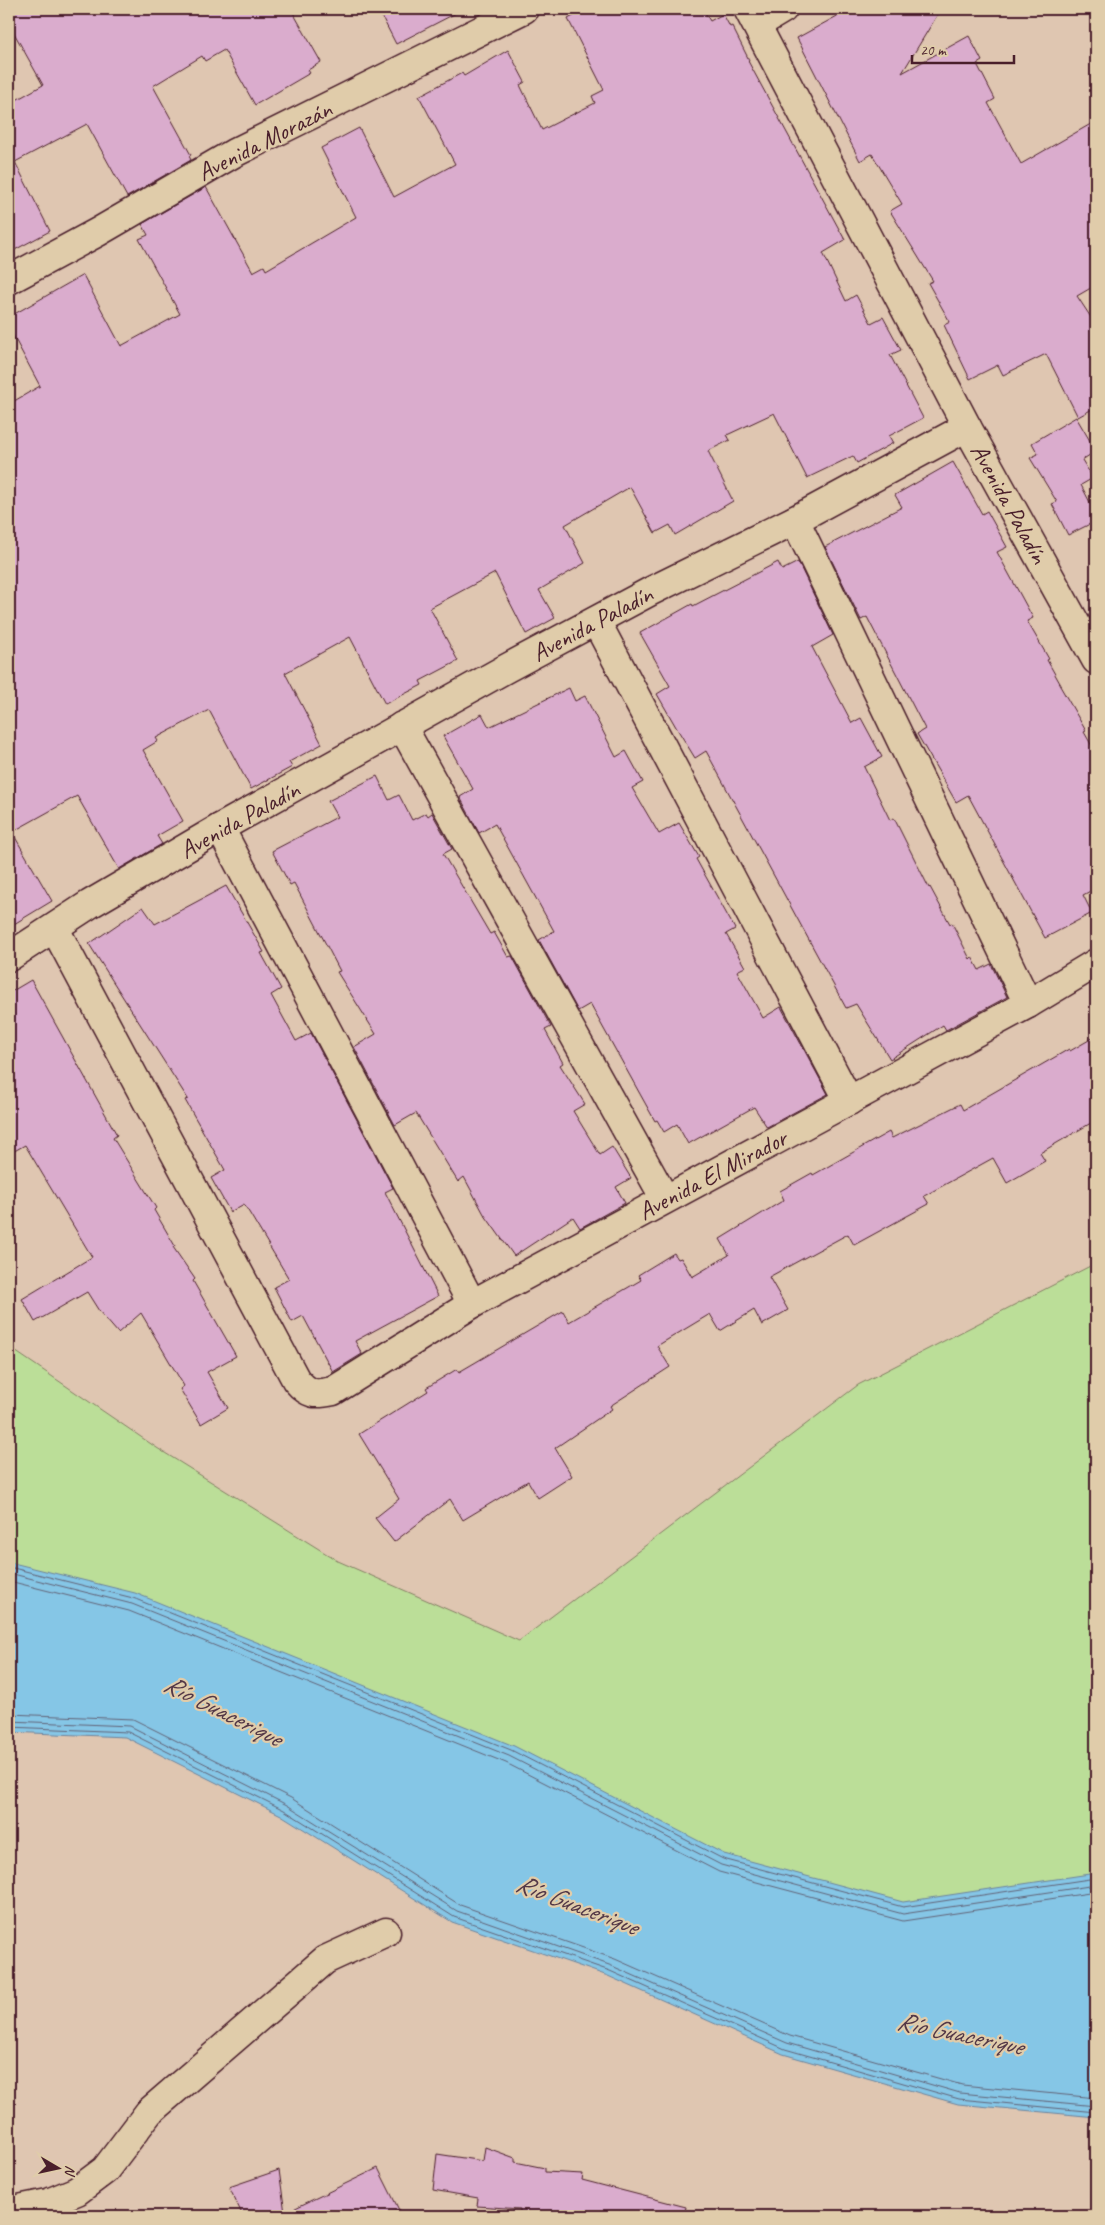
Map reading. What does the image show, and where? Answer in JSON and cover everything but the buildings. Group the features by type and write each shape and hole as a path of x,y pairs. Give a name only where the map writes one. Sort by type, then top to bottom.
{"street":[{"name":"Avenida Morazán","path":"9,280 98,232 234,153 524,9"},
{"path":"783,9 753,17 967,427"},
{"name":"Avenida Paladín","path":"9,956 54,929 90,904 220,828 370,746 402,726 651,591 795,520 967,427 1089,626 1096,660"},
{"path":"795,520 1028,1004"},
{"path":"596,621 848,1101"},
{"path":"402,726 665,1199"},
{"path":"220,828 472,1304"},
{"name":"Avenida El Mirador","path":"54,929 296,1380 303,1388 315,1395 333,1391 472,1304 1028,1004 1096,963"},
{"path":"9,2211 48,2203 77,2191 104,2170 149,2112 325,1960 386,1932"}],"green space":[{"path":"1096,1263 1096,1952 792,1956 9,1574 9,1347 157,1448 338,1561 519,1641 858,1385"}],"water":[{"name":"Río Guacerique","path":"9,1562 135,1593 514,1746 724,1854 903,1902 1096,1873 1096,2117 958,2104 783,2054 608,1976 452,1922 281,1815 125,1737 9,1732"}]}
